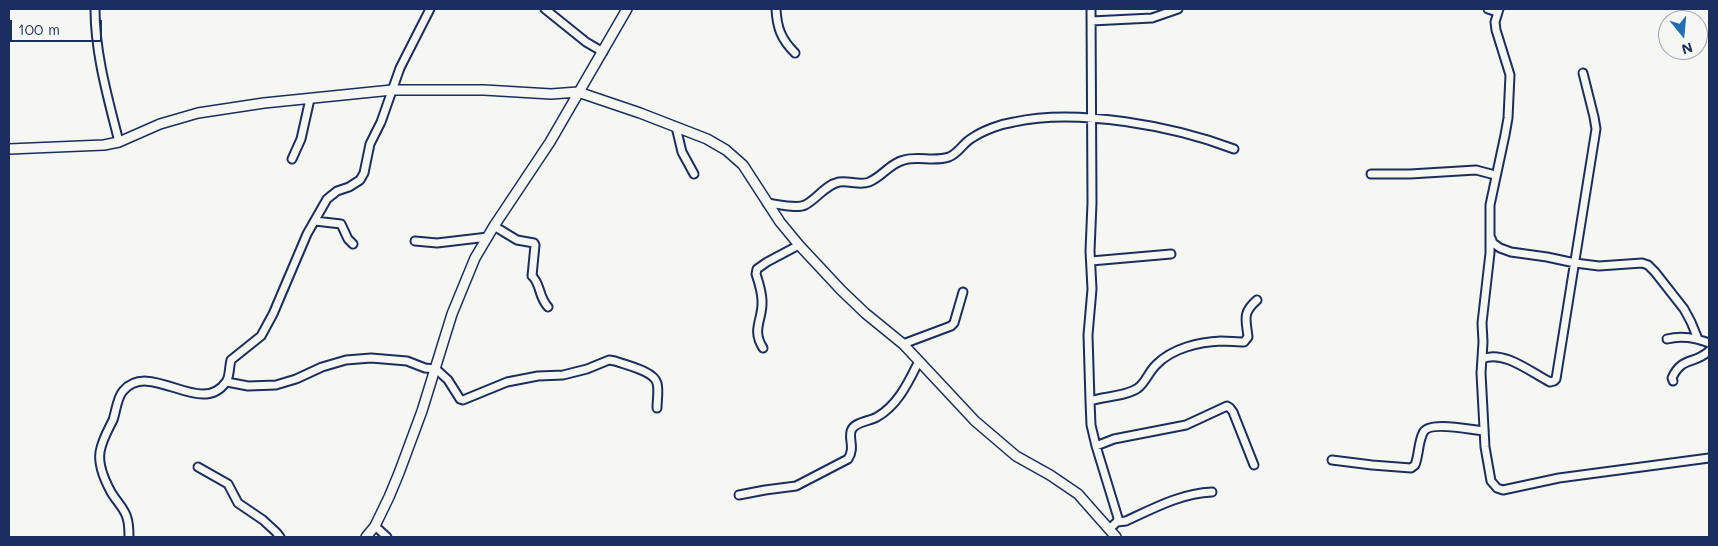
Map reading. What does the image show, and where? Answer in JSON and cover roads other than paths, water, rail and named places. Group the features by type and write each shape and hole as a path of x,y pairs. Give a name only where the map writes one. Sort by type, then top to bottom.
{"street":[{"path":"95,9 98,55 119,142"},
{"path":"128,537 127,517 111,492 100,461 102,442 124,390 131,385 145,381 167,385 190,393 210,393 217,391 227,382 231,360 261,336 273,314 307,234 327,199 360,180 364,173 370,144 381,122 400,68 430,9"},
{"path":"546,9 586,42 603,52"},
{"path":"366,537 375,526 399,473 436,369 452,314 475,258 550,142 627,9"},
{"path":"776,9 784,42 795,53"},
{"path":"1091,9 1092,289 1088,335 1091,425 1117,511 1117,522"},
{"path":"1091,21 1152,18 1178,9"},
{"path":"1488,9 1498,10 1495,22 1496,30 1510,75 1508,118 1490,205 1490,253 1482,323 1484,431 1491,481 1497,488 1503,490 1560,478 1709,458"},
{"path":"1482,358 1496,356 1523,366 1550,382 1554,382 1556,379 1596,129 1583,73"},
{"path":"9,149 104,145 119,142 160,124 198,113 264,103 392,90 443,89 551,94 578,92 640,113 706,139 726,150 743,165 767,203 799,245 865,313 903,344 975,421 1016,456 1078,494 1116,537"},
{"path":"292,159 301,139 310,99"},
{"path":"767,203 803,206 830,186 840,182 860,184 868,182 903,160 934,160 950,156 956,153 971,138 1014,122 1055,118 1092,118 1158,127 1217,142 1234,149"},
{"path":"676,127 682,152 694,174"},
{"path":"1371,174 1476,170 1495,175"},
{"path":"315,221 341,224 348,239 353,244"},
{"path":"494,226 517,240 534,243 531,274 537,282 543,301 548,307"},
{"path":"1489,235 1493,243 1500,248 1575,263 1599,266 1642,263 1648,265 1656,272 1684,309 1698,339"},
{"path":"415,242 436,243 488,237"},
{"path":"763,348 757,340 763,304 756,274 757,269 799,245"},
{"path":"1091,261 1170,254"},
{"path":"903,344 951,326 957,318 963,292"},
{"path":"1090,401 1131,391 1138,387 1158,362 1190,346 1222,341 1244,342 1248,337 1246,314 1249,307 1258,300"},
{"path":"1667,339 1677,337 1698,339 1709,343"},
{"path":"1673,381 1672,378 1681,364 1700,358 1709,351"},
{"path":"227,382 248,386 276,385 296,379 322,366 346,360 371,358 407,361 425,368 436,369 448,380 460,399 464,400 507,382 538,376 563,375 604,362 615,361 649,373 654,377 658,385 657,408"},
{"path":"739,495 796,486 848,459 853,448 850,431 853,427 878,417 894,403 906,389 919,361"},
{"path":"1096,446 1114,439 1192,422 1227,406 1233,412 1254,465"},
{"path":"1332,460 1411,468 1415,465 1423,432 1427,428 1437,426 1484,431"},
{"path":"198,467 228,484 232,488 238,503 263,520 280,537"},
{"path":"1109,529 1117,522 1182,497 1196,493 1212,492"},
{"path":"375,526 387,537"}]}
